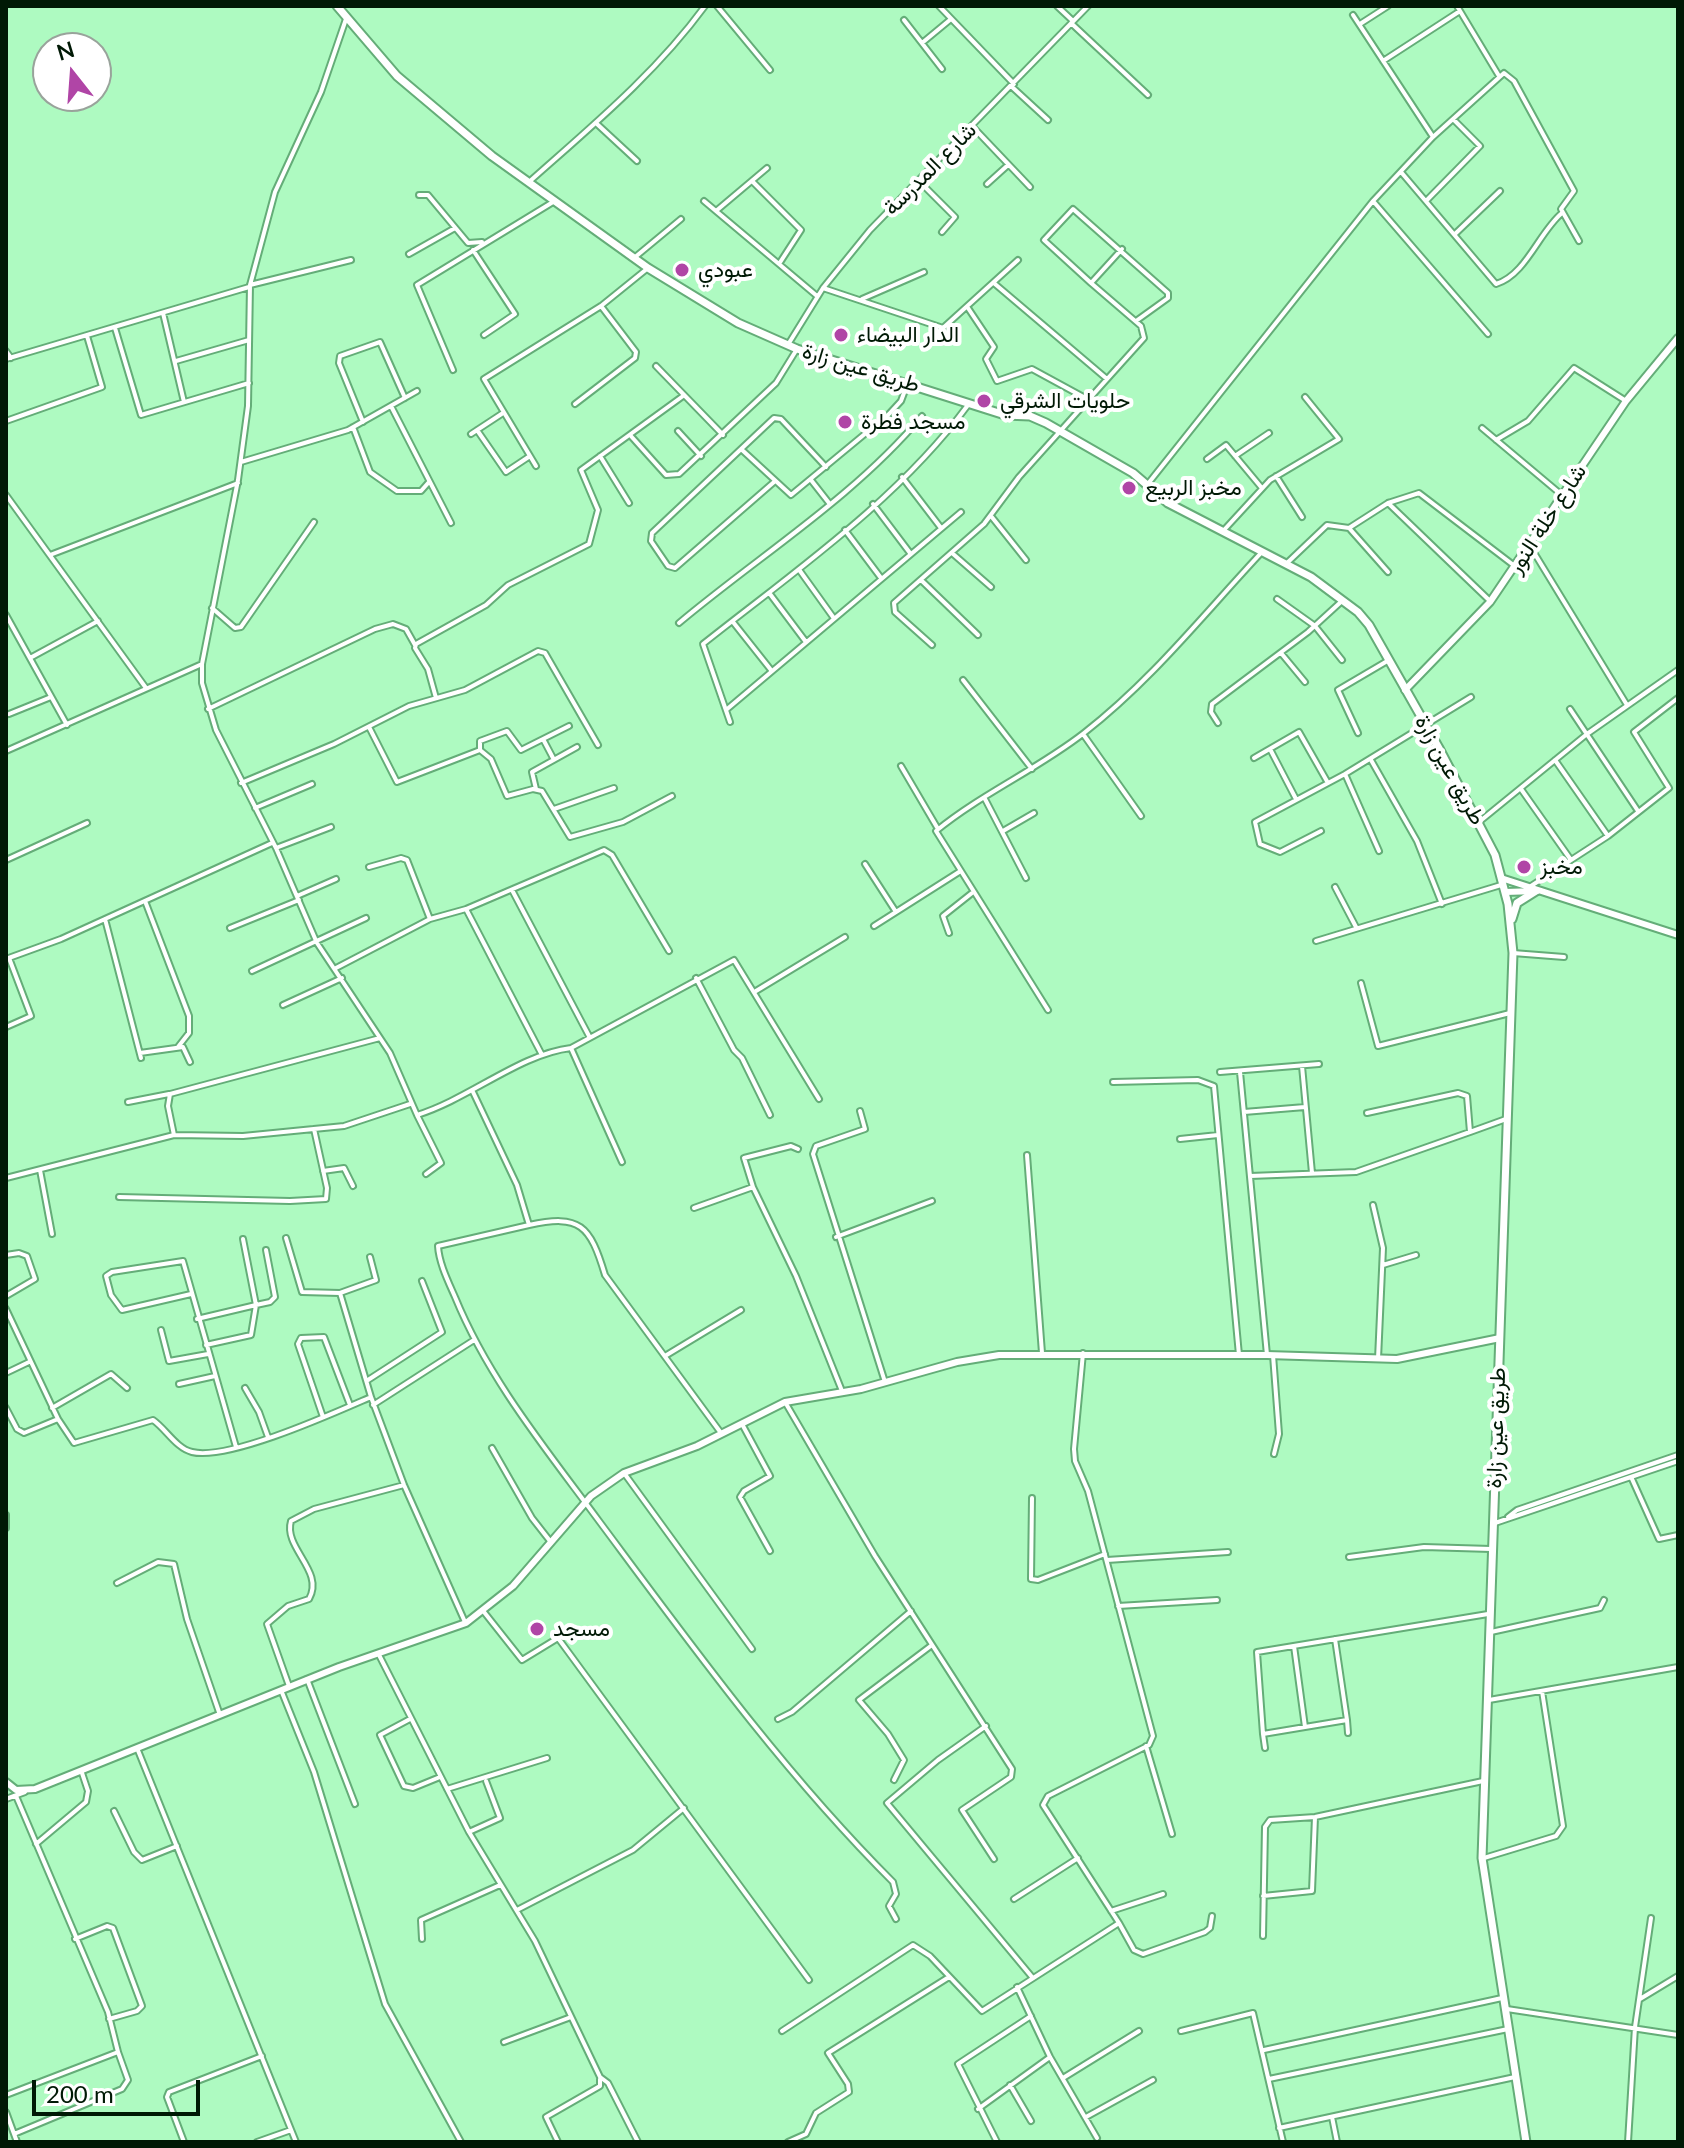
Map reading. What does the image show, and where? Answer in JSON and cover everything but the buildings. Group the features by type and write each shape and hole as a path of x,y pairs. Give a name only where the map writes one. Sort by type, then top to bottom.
{"main road":[{"name":"طريق عين زارة","path":"337,6 410,89 527,183 648,268 738,323 787,346 1010,416 1030,416 1147,485 1168,503 1224,530 1344,598 1369,625 1427,727 1479,822 1503,885 1513,953 1482,1858 1526,2142"},
{"name":"شارع خلة النور","path":"1405,690 1490,602 1516,568 1626,401 1678,338"},
{"path":"1503,885 1536,889 1678,935"},
{"path":"1503,885 1536,889"},
{"path":"1511,925 1517,903 1536,889"},
{"path":"6,1782 12,1788 25,1792 307,1679 466,1623 484,1612 552,1543 586,1502 624,1473 722,1435 785,1402 886,1384 976,1358 1083,1353 1378,1359 1411,1357 1500,1338"}],"street":[{"path":"527,183 597,124 662,60 705,6"},
{"path":"717,6 770,70"},
{"path":"939,6 1048,120"},
{"path":"1057,6 1148,95"},
{"name":"شارع المدرسة","path":"787,346 817,296 870,230 1088,6"},
{"path":"1360,24 1388,6"},
{"path":"1383,61 1459,9 1499,76"},
{"path":"1353,15 1433,137"},
{"path":"346,19 321,92 275,192 249,286 249,383 241,462 202,664 208,709 317,943 336,968 397,1067 411,1104 441,1163 426,1174"},
{"path":"922,43 951,19"},
{"path":"904,20 942,69"},
{"path":"1147,485 1373,201 1433,137 1499,76 1506,73 1514,81 1567,174 1574,191 1562,205 1562,213 1579,241"},
{"path":"1426,201 1480,148 1453,119"},
{"path":"597,124 637,161"},
{"path":"972,126 1030,187"},
{"path":"987,184 1008,165"},
{"path":"716,211 767,168"},
{"path":"1401,172 1499,284 1531,253 1549,224 1562,213"},
{"path":"752,181 801,230 779,264"},
{"path":"919,181 955,217 942,232"},
{"path":"1455,234 1500,191"},
{"path":"419,195 428,195 471,244 487,241"},
{"path":"704,201 817,296"},
{"path":"1373,201 1488,334"},
{"path":"453,370 417,285 553,202"},
{"path":"932,645 893,609 894,603 991,516 1012,485 1144,338 1136,321 1044,240 1073,209 1122,249 1168,293 1168,298 1136,321"},
{"path":"634,258 681,219"},
{"path":"409,254 455,228"},
{"path":"1091,283 1122,249"},
{"path":"473,250 515,314 484,335"},
{"path":"6,351 8,358 249,286 351,260"},
{"path":"823,288 943,328 1018,260"},
{"path":"536,466 484,379 601,306 648,268"},
{"path":"860,300 924,272"},
{"path":"995,284 1107,379"},
{"path":"575,404 635,358 636,352 601,306"},
{"path":"968,308 994,347 986,359 997,381 1032,369 1089,400"},
{"path":"163,313 184,402"},
{"path":"115,328 139,413 148,414 249,383"},
{"path":"6,421 100,389 87,336"},
{"path":"176,361 249,340"},
{"path":"363,422 339,363 340,356 380,342 405,398"},
{"path":"630,435 669,477 679,474 776,383 797,349"},
{"path":"656,366 723,435"},
{"path":"1496,440 1528,421 1574,368 1626,401"},
{"path":"741,449 791,495 896,408 908,382"},
{"path":"241,462 353,427 417,391"},
{"path":"415,645 486,605 508,585 589,544 598,510 580,472 683,396"},
{"path":"1224,530 1261,487 1339,439 1305,397"},
{"path":"730,722 701,647 800,571 902,477 970,403"},
{"path":"391,406 451,523"},
{"path":"471,434 503,413"},
{"path":"679,623 888,453 922,416"},
{"path":"774,482 675,568 668,566 651,541 652,533 778,417 826,467"},
{"path":"353,427 370,472 402,492 421,491 429,482"},
{"path":"1482,428 1563,496"},
{"path":"477,430 506,472 530,456"},
{"path":"678,431 701,456"},
{"path":"1235,456 1269,433"},
{"path":"1207,459 1226,445 1261,487"},
{"path":"600,456 629,503"},
{"path":"1276,476 1302,517"},
{"path":"902,477 941,528"},
{"path":"811,480 829,503"},
{"path":"50,555 238,483"},
{"path":"1286,564 1327,525 1349,528 1388,503 1419,493 1516,568"},
{"path":"6,495 146,688"},
{"path":"1388,503 1490,602"},
{"path":"873,504 910,554"},
{"path":"726,710 961,512"},
{"path":"991,516 1026,560"},
{"path":"212,608 235,628 241,627 314,522"},
{"path":"1349,528 1388,572"},
{"path":"845,530 881,578"},
{"path":"1530,546 1628,706"},
{"path":"938,829 1083,734 1156,670 1263,552"},
{"path":"952,553 991,587"},
{"path":"800,571 834,618"},
{"path":"921,580 978,635"},
{"path":"770,594 806,642"},
{"path":"1218,723 1211,712 1212,704 1315,626 1344,598"},
{"path":"1277,599 1315,626 1342,660"},
{"path":"6,615 67,725"},
{"path":"30,658 98,621"},
{"path":"733,622 771,671"},
{"path":"208,709 375,629 393,624 406,629 428,669 436,698"},
{"path":"241,783 369,727 409,706 465,690 542,651 598,745"},
{"path":"1281,653 1305,682"},
{"path":"1358,733 1338,690 1389,660"},
{"path":"6,751 202,664"},
{"path":"1479,822 1587,734 1678,670"},
{"path":"963,680 1032,769"},
{"path":"9,714 51,697"},
{"path":"1321,831 1280,852 1260,844 1255,822 1427,727 1471,697"},
{"path":"1536,889 1670,787 1634,730 1678,698"},
{"path":"1570,709 1638,811"},
{"path":"480,750 480,741 507,731 519,750 569,726"},
{"path":"369,727 397,782 480,750"},
{"path":"1254,758 1302,733 1328,783"},
{"path":"1083,734 1141,816"},
{"path":"543,739 553,759"},
{"path":"536,789 532,772 577,747"},
{"path":"1270,749 1296,799"},
{"path":"480,750 491,759 507,796 536,789 542,791 567,835 574,837 623,822 672,796"},
{"path":"1370,759 1417,841 1442,904"},
{"path":"1555,760 1608,836"},
{"path":"901,766 938,829 938,838 1048,1010"},
{"path":"1345,774 1379,851"},
{"path":"255,808 312,784"},
{"path":"554,809 614,788"},
{"path":"1521,789 1571,860"},
{"path":"985,799 1026,878"},
{"path":"1003,831 1034,813"},
{"path":"6,860 87,823"},
{"path":"6,1027 31,1016 7,959 274,846 331,827"},
{"path":"336,968 430,919 466,909 602,850 607,851 669,951"},
{"path":"369,867 401,858 407,860 430,919"},
{"path":"865,864 896,912"},
{"path":"874,926 959,872"},
{"path":"230,928 336,879"},
{"path":"1316,941 1503,885"},
{"path":"1335,887 1356,928"},
{"path":"512,890 589,1037"},
{"path":"949,933 942,920 943,914 972,893"},
{"path":"145,901 189,1016 189,1033 178,1047"},
{"path":"466,909 542,1056"},
{"path":"252,971 366,918"},
{"path":"105,919 140,1056 178,1047 185,1048 190,1062"},
{"path":"756,991 845,937"},
{"path":"1513,953 1564,957"},
{"path":"417,1115 473,1092 542,1056 571,1048 734,960 756,991 819,1099"},
{"path":"283,1005 342,978"},
{"path":"696,978 734,1050 742,1058 770,1115"},
{"path":"1361,983 1378,1046 1512,1013"},
{"path":"128,1102 170,1094 380,1038"},
{"path":"571,1048 622,1162"},
{"path":"1220,1072 1319,1064"},
{"path":"1302,1066 1312,1173"},
{"path":"1240,1072 1279,1434 1274,1454"},
{"path":"1113,1082 1211,1083 1215,1090 1239,1355"},
{"path":"473,1092 517,1185 529,1225"},
{"path":"1367,1113 1464,1093 1470,1132"},
{"path":"170,1094 168,1106 174,1135"},
{"path":"6,1178 174,1135 243,1136 344,1126 411,1104"},
{"path":"1244,1112 1305,1107"},
{"path":"860,1111 865,1129 814,1149 836,1237 886,1384"},
{"path":"1250,1176 1356,1172 1508,1118"},
{"path":"119,1197 320,1200 327,1196 314,1129"},
{"path":"1180,1139 1218,1135"},
{"path":"798,1149 791,1146 744,1158 753,1187 796,1276 843,1393"},
{"path":"1027,1155 1042,1353"},
{"path":"322,1171 344,1168 353,1186"},
{"path":"40,1170 52,1234"},
{"path":"694,1208 753,1187"},
{"path":"836,1237 932,1201"},
{"path":"1373,1205 1382,1239 1383,1265 1378,1359"},
{"path":"722,1435 605,1275 601,1257 583,1229 567,1220 529,1225 438,1246 444,1272 474,1340 508,1396 738,1707 838,1827 893,1882 896,1894 889,1906 896,1919"},
{"path":"286,1238 299,1289 305,1293 340,1293 376,1280 370,1257"},
{"path":"205,1345 251,1335 256,1305 243,1239"},
{"path":"197,1319 270,1302 275,1297 266,1250"},
{"path":"6,1255 27,1256 35,1279 6,1296"},
{"path":"1383,1265 1416,1255"},
{"path":"191,1294 122,1310 111,1295 106,1276 112,1272 181,1260 191,1294 197,1319 236,1447"},
{"path":"368,1380 442,1332 422,1281"},
{"path":"340,1293 373,1405 404,1485 466,1623"},
{"path":"6,1309 52,1408 74,1443 153,1420 187,1450 211,1454 268,1437 371,1397"},
{"path":"665,1356 741,1310"},
{"path":"161,1330 169,1361 208,1354"},
{"path":"323,1417 298,1344 301,1338 324,1337 351,1406"},
{"path":"373,1405 474,1340"},
{"path":"1083,1353 1075,1461 1088,1491 1153,1736 1146,1746 1044,1800 1043,1805 1134,1950 1143,1954 1205,1932 1210,1928 1212,1916"},
{"path":"6,1373 30,1362"},
{"path":"52,1408 111,1374 127,1388"},
{"path":"179,1384 215,1376"},
{"path":"245,1388 259,1412 268,1437"},
{"path":"785,1402 932,1645 986,1726 1013,1775 962,1810 994,1859"},
{"path":"6,1408 17,1429 24,1433 58,1419"},
{"path":"742,1424 770,1476 744,1491 740,1497 770,1551"},
{"path":"492,1448 532,1518 552,1543"},
{"path":"1493,1523 1632,1479 1678,1460"},
{"path":"1507,1519 1517,1510 1678,1460"},
{"path":"624,1473 752,1649"},
{"path":"1632,1479 1659,1539 1678,1535"},
{"path":"404,1485 314,1509 291,1521 290,1530 311,1574 314,1589 309,1599 288,1606 267,1621 285,1688 324,1802 385,2004 461,2142"},
{"path":"1032,1498 1031,1579 1038,1580 1106,1557 1228,1552"},
{"path":"6,1515 9,1523 6,1528"},
{"path":"1349,1557 1424,1547 1491,1549"},
{"path":"117,1583 158,1562 169,1560 174,1564 187,1619 220,1715"},
{"path":"1118,1606 1217,1600"},
{"path":"1488,1632 1600,1608 1604,1600"},
{"path":"778,1719 792,1712 911,1611"},
{"path":"484,1612 522,1660 558,1638 809,1980"},
{"path":"1265,1748 1256,1653 1488,1614"},
{"path":"1335,1639 1348,1733"},
{"path":"894,1780 904,1760 888,1734 859,1700 932,1645"},
{"path":"1294,1645 1305,1727"},
{"path":"378,1653 469,1832 517,1910 600,2077 600,2086 546,2117 558,2142"},
{"path":"1486,1700 1678,1667"},
{"path":"307,1679 355,1804"},
{"path":"1482,1858 1556,1836 1563,1826 1542,1691"},
{"path":"410,1719 380,1735 404,1786 409,1789 440,1777"},
{"path":"1263,1734 1347,1720"},
{"path":"986,1726 887,1802 1032,1977"},
{"path":"1146,1746 1172,1834"},
{"path":"137,1748 296,2142"},
{"path":"447,1789 486,1780 547,1758"},
{"path":"36,1844 86,1802 88,1791 81,1770"},
{"path":"469,1832 500,1818 486,1780"},
{"path":"1263,1936 1267,1823 1315,1817 1483,1781"},
{"path":"6,1799 25,1792"},
{"path":"14,2134 122,2089 128,2080 109,2019 16,1796"},
{"path":"517,1910 633,1850 684,1808"},
{"path":"114,1811 142,1860 177,1846"},
{"path":"1263,1896 1312,1891 1315,1817"},
{"path":"1014,1899 1078,1858"},
{"path":"422,1939 421,1920 500,1885"},
{"path":"1111,1911 1163,1894"},
{"path":"1628,2142 1635,2027 1651,1918"},
{"path":"782,2031 913,1945 918,1945 982,2011 1119,1923"},
{"path":"75,1939 107,1926 113,1928 142,2006 137,2011 109,2019"},
{"path":"1640,1999 1678,1976"},
{"path":"788,2142 806,2134 816,2113 849,2092 848,2084 828,2053 949,1977"},
{"path":"1017,1987 1050,2057 1097,2138"},
{"path":"1264,2050 1502,1998"},
{"path":"1505,2009 1678,2035"},
{"path":"1181,2031 1251,2012 1264,2050 1283,2142"},
{"path":"997,2142 978,2109 959,2063 1031,2016"},
{"path":"504,2042 571,2017"},
{"path":"1269,2079 1508,2029"},
{"path":"1063,2078 1139,2031"},
{"path":"6,2095 118,2052"},
{"path":"184,2142 167,2097 169,2092 262,2056"},
{"path":"978,2109 1050,2057"},
{"path":"600,2077 608,2083 638,2142"},
{"path":"1279,2128 1515,2077"},
{"path":"1086,2117 1153,2080"},
{"path":"1010,2085 1031,2121"},
{"path":"6,2112 17,2142"},
{"path":"1332,2117 1337,2142"},
{"path":"257,2142 291,2130"}],"place":[{"name":"عبودي","path":"682,270"},
{"name":"الدار البيضاء","path":"841,335"},
{"name":"حلويات الشرقي","path":"984,401"},
{"name":"مسجد فطرة","path":"845,422"},
{"name":"مخبز الربيع","path":"1129,488"},
{"name":"مخبز","path":"1524,867"},
{"name":"مسجد","path":"537,1629"}]}
